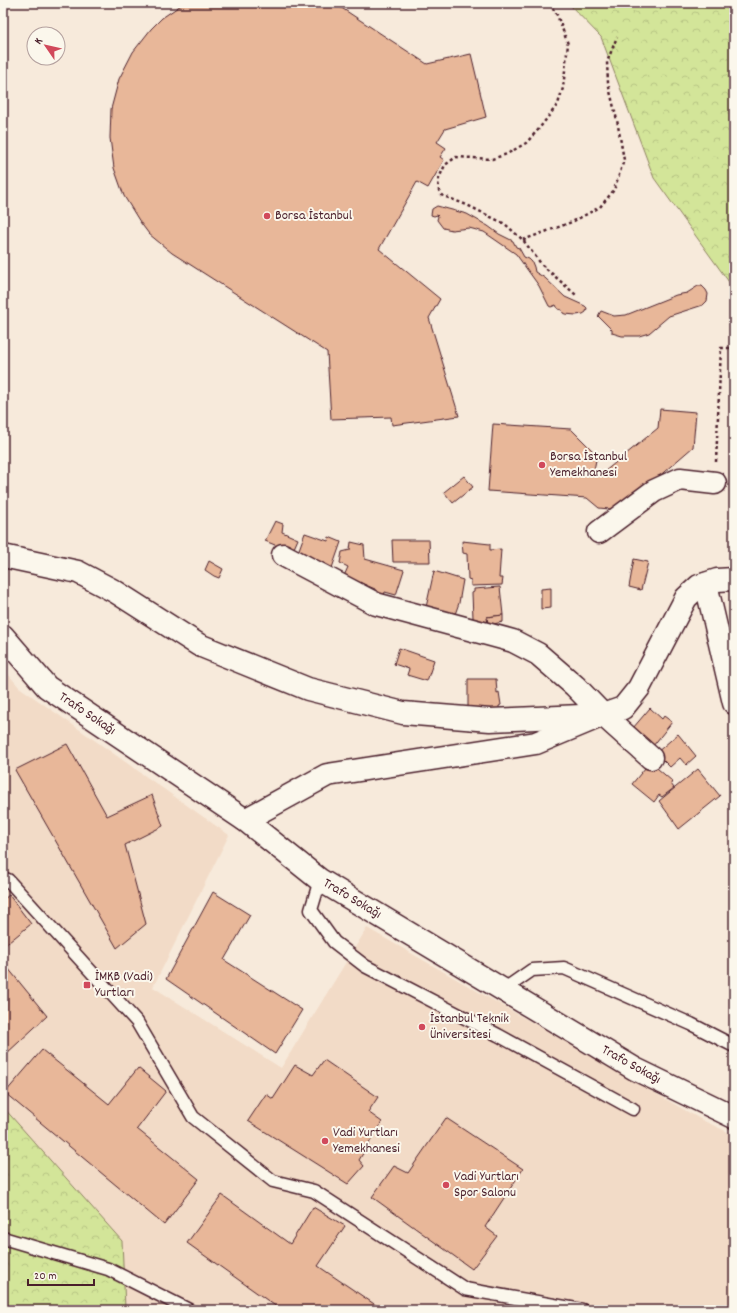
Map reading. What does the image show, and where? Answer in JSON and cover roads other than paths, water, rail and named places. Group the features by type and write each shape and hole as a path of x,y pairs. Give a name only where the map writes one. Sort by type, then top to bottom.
{"street":[{"path":"598,532 654,491 680,479 714,483"},
{"path":"283,555 376,604 513,641 538,654 575,686 603,715 651,758"},
{"path":"3,556 78,572 116,592 199,646 308,689 402,713 490,720 603,715"},
{"path":"245,820 327,775 536,743 623,708 639,688 686,598 699,586 717,580 734,579"},
{"path":"706,584 734,703"},
{"name":"Trafo Sokağı","path":"3,636 47,688 245,820 320,880 635,1069 734,1117"}],"lane":[{"path":"3,878 8,880 137,1022 194,1117 273,1181 314,1191 465,1289 582,1310"},
{"path":"320,880 311,910 334,942 365,966 498,1035 633,1109"},
{"path":"504,990 532,970 564,968 691,1024 734,1046"},
{"path":"3,1238 108,1269 189,1310"}],"place":[{"name":"Borsa İstanbul","path":"267,216"},
{"name":"Borsa İstanbul Yemekhanesi","path":"542,465"},
{"name":"İMKB (Vadi) Yurtları","path":"87,985"},
{"name":"İstanbul Teknik Üniversitesi","path":"422,1027"},
{"name":"Vadi Yurtları Yemekhanesi","path":"325,1141"},
{"name":"Vadi Yurtları Spor Salonu","path":"446,1185"}]}
